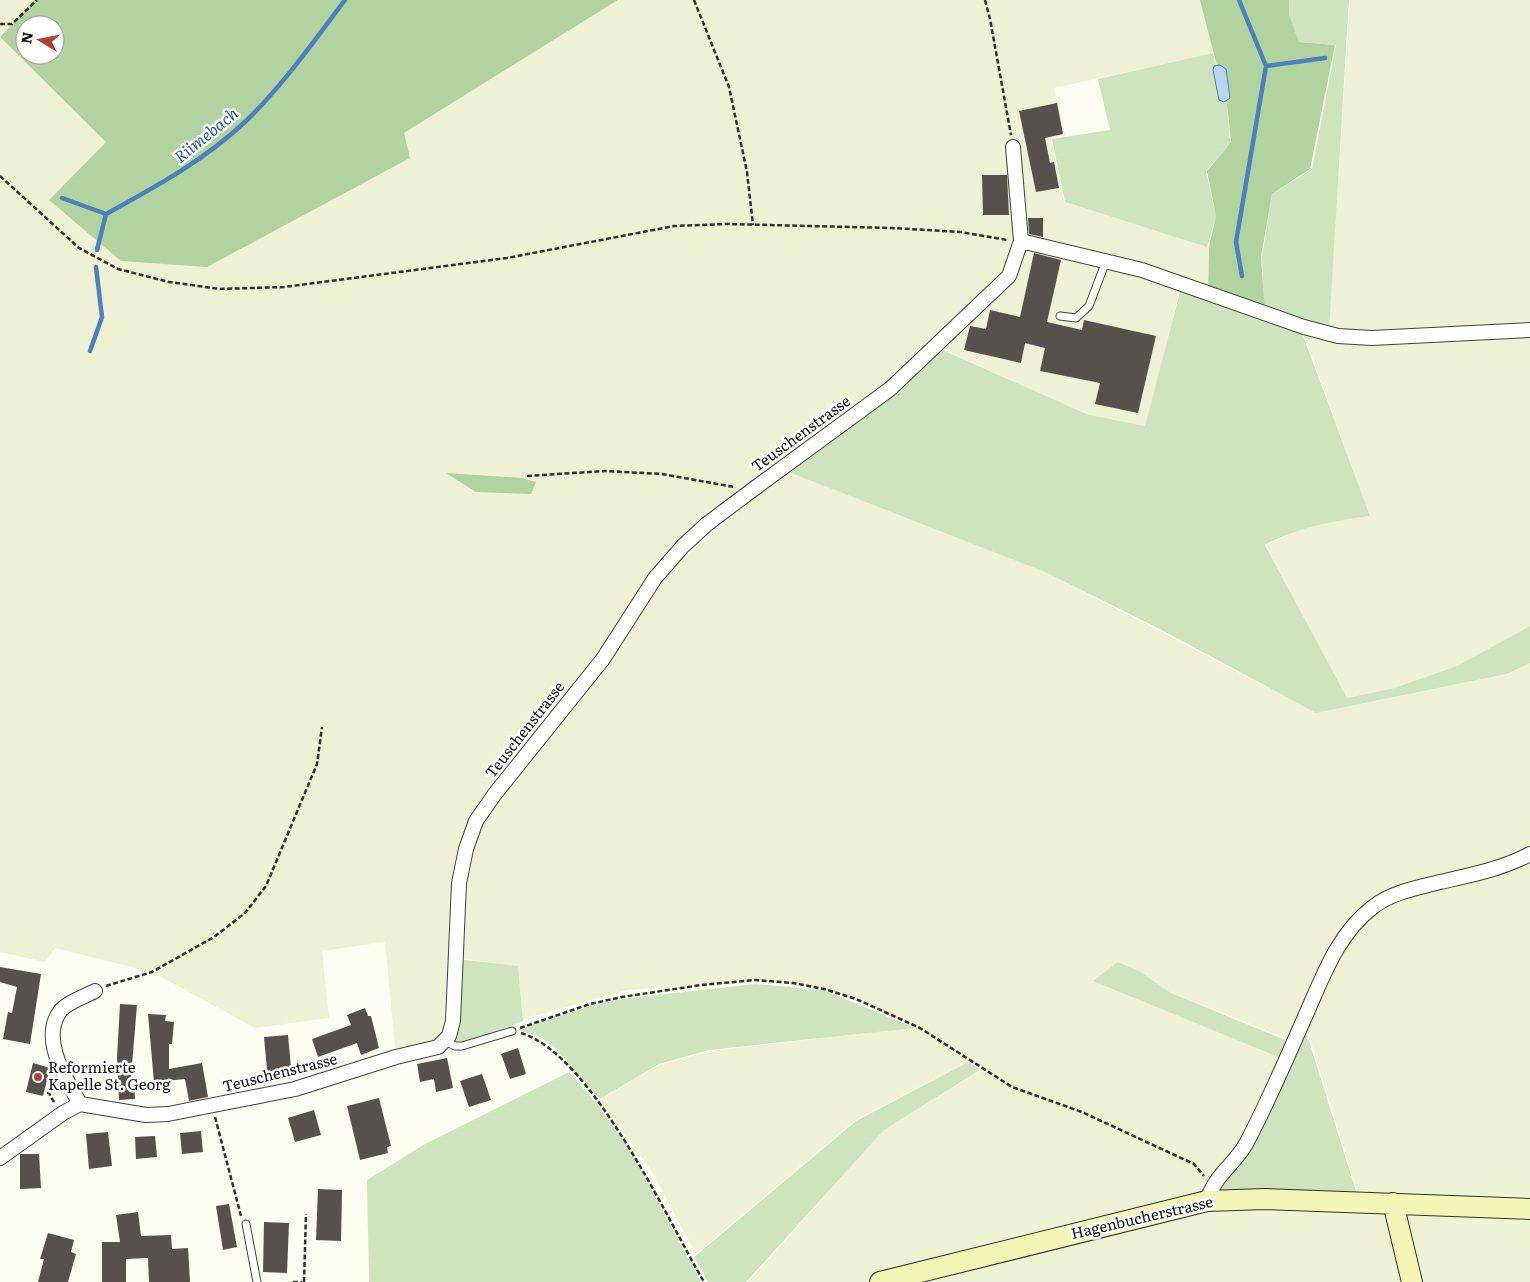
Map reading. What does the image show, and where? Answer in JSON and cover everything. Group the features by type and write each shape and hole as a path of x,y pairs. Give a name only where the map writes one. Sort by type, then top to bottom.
{"street":[{"name":"Teuschenstrasse","path":"80,1104 146,1115 212,1106 304,1087 396,1057 438,1047 445,1042 453,1021 459,883 466,849 476,822 494,796 603,659 661,572 683,546 707,524 751,490 890,389 1009,276 1021,241 1013,147"},
{"path":"1021,241 1142,270 1304,328 1338,336 1372,338 1530,330"},
{"path":"1209,1193 1243,1149 1261,1116 1327,969 1345,934 1373,906 1406,890 1482,873 1513,863 1530,854"},
{"path":"0,1158 63,1113 80,1104 61,1070 53,1029 62,1009 95,991"},
{"name":"Hagenbucherstrasse","path":"880,1282 1209,1193 1265,1199 1530,1209"},
{"path":"1393,1203 1412,1282"}],"lane":[{"path":"1060,316 1076,318 1089,306 1106,261"},
{"path":"445,1042 462,1046 512,1031"},
{"path":"246,1224 257,1282"}],"path":[{"path":"0,24 12,24 38,0"},
{"path":"694,0 729,86 747,172 753,225"},
{"path":"984,0 990,19 1013,147"},
{"path":"0,176 79,248 118,269 169,282 220,289 284,287 507,258 674,226 753,225 892,228 961,232 992,238"},
{"path":"527,476 605,471 662,474 751,490"},
{"path":"95,991 152,972 214,937 245,913 266,886 317,764 322,727"},
{"path":"512,1031 590,1004 622,997 701,985 755,980 793,983 824,989 856,999 920,1028 1012,1087 1082,1112 1194,1164 1209,1193"},
{"path":"512,1031 529,1036 552,1048 598,1103 636,1158 704,1282"},
{"path":"212,1106 240,1212 246,1224"},
{"path":"293,1282 303,1282 306,1214"}],"green space":[{"path":"0,0 34,0 20,15 15,15 15,20 0,36"},
{"path":"34,0 618,0 404,133 410,158 207,267 121,261 49,200 106,142 28,65 65,65 65,15 20,15"},
{"path":"618,0 1200,0 1214,53 1054,88 1065,135 1051,138 1064,202 1209,247 1208,293 1181,284 1146,426 1094,417 937,347 707,524 657,581 786,471 1044,571 1317,713 1508,674 1530,663 1530,847 1511,858 1370,902 1341,928 1288,1039 1171,993 1139,971 1118,962 1094,981 1286,1059 1207,1201 1360,1201 1304,1020 1327,969 1373,906 1530,854 1530,1282 748,1282 884,1130 983,1069 971,1060 856,1120 696,1254 651,1170 599,1100 659,1065 710,1051 919,1027 856,999 824,989 793,983 755,980 627,990 523,1019 518,966 455,958 449,1036 396,1057 385,942 322,951 329,1018 255,1028 152,972 55,948 45,962 0,952 0,37 15,52 15,65 29,65 107,142 49,200 404,133"},
{"path":"1200,0 1289,0 1289,14 1299,42 1335,45 1310,169 1272,194 1261,257 1265,313 1208,293 1209,247 1216,216 1207,171 1231,142 1227,105"},
{"path":"1289,0 1349,0 1329,330 1264,309 1262,258 1272,194 1312,169 1336,45 1299,42 1289,14"},
{"path":"1350,0 1530,0 1530,326 1373,335 1328,330"},
{"path":"15,21 15,52 0,37"},
{"path":"1213,53 1227,106 1230,143 1206,171 1216,216 1207,247 1065,202 1052,139 1110,130 1098,79"},
{"path":"1181,288 1301,330 1370,516 1303,529 1265,545 1347,698 1394,688 1457,666 1530,626 1530,663 1507,674 1316,713 1154,626 1045,572 786,471 938,348 1089,415 1145,426"},
{"path":"1302,330 1336,339 1530,330 1530,626 1457,666 1394,688 1346,698 1266,545 1296,531 1329,522 1370,516"},
{"path":"446,473 522,478 536,482 531,494 476,492"},
{"path":"458,959 518,966 523,1021 467,1042 454,1041"},
{"path":"1118,962 1139,971 1171,993 1288,1041 1281,1058 1093,981"},
{"path":"755,984 823,990 915,1028 709,1050 659,1064 600,1099 556,1049 541,1037 518,1030 590,1006 622,999"},
{"path":"1304,1025 1357,1194 1222,1193 1217,1186"},
{"path":"968,1062 980,1070 884,1130 746,1282 708,1282 694,1257 856,1121"},
{"path":"569,1072 597,1104 630,1150 701,1282 369,1282 367,1180 425,1144"}],"water":[{"path":"1220,65 1226,69 1230,98 1224,102 1219,100 1213,70 1214,66"}],"building":[{"path":"1057,103 1063,134 1045,138 1050,163 1054,162 1059,188 1036,192 1019,111"},
{"path":"982,175 1007,175 1009,215 983,215"},
{"path":"1028,218 1043,218 1043,237 1029,234"},
{"path":"1034,253 1061,260 1047,322 1082,330 1084,320 1156,336 1138,413 1095,404 1100,383 1040,371 1045,348 1025,343 1021,363 964,350 970,326 986,329 990,310 1020,317"},
{"path":"0,967 41,974 30,1044 3,1039 8,1012 12,1013 17,987 0,982"},
{"path":"120,1004 137,1005 131,1077 134,1077 135,1099 119,1100 117,1058"},
{"path":"365,1008 368,1016 371,1016 379,1048 361,1055 357,1043 318,1057 312,1039 351,1025 347,1015"},
{"path":"148,1014 166,1015 165,1021 174,1022 172,1044 169,1044 169,1069 202,1063 208,1097 189,1101 185,1079 154,1082"},
{"path":"288,1035 292,1078 268,1081 264,1037"},
{"path":"518,1048 526,1074 510,1079 501,1054"},
{"path":"447,1058 453,1088 436,1092 434,1079 420,1082 417,1064"},
{"name":"Reformierte Kapelle St. Georg","path":"33,1063 50,1068 43,1096 26,1092"},
{"path":"482,1074 491,1100 469,1107 460,1081"},
{"path":"379,1098 391,1146 387,1147 388,1153 360,1160 347,1106"},
{"path":"314,1110 321,1135 295,1142 288,1118"},
{"path":"201,1131 203,1152 182,1154 180,1133"},
{"path":"108,1132 112,1166 89,1169 86,1134"},
{"path":"155,1136 157,1157 136,1159 135,1137"},
{"path":"20,1154 39,1154 41,1188 20,1189"},
{"path":"318,1189 342,1190 341,1241 316,1240"},
{"path":"229,1204 237,1247 223,1250 216,1206"},
{"path":"138,1212 141,1236 171,1235 172,1249 188,1248 190,1282 149,1282 148,1258 126,1259 126,1282 102,1282 102,1242 120,1242 116,1215"},
{"path":"264,1222 289,1223 287,1273 263,1272"},
{"path":"48,1233 74,1240 71,1252 76,1254 68,1282 38,1282 44,1259 40,1259"}],"waterway":[{"name":"Riimebach","path":"97,250 106,214 197,160 246,121 285,78 345,0"},
{"path":"1239,0 1266,66 1236,242 1242,276"},
{"path":"1266,66 1325,58"},
{"path":"62,198 106,214"},
{"name":"Riimebach","path":"90,351 102,317 96,267"}],"place":[{"name":"Reformierte Kapelle St. Georg","path":"38,1077"}]}
